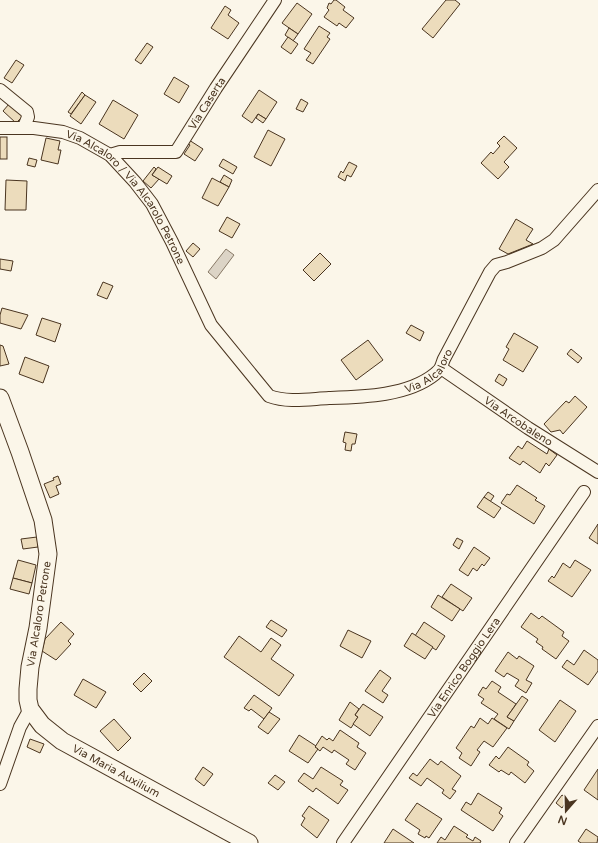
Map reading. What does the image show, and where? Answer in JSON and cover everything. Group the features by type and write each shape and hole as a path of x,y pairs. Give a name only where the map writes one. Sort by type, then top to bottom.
{"street":[{"name":"Via Caserta","path":"110,155 120,152 176,152 216,88 275,0"},
{"path":"0,90 26,112 28,117 24,127"},
{"name":"Via Alcaloro / Via Alcarolo Petrone","path":"0,128 24,127 63,132 80,138 110,155 135,182 152,204 211,325"},
{"name":"Via Alcaloro","path":"211,325 268,396 277,399 291,400 366,396 391,392 418,384 430,378 441,368 444,359 490,272 496,265 542,248 554,240 598,190"},
{"name":"Via Arcobaleno","path":"441,368 528,428 598,472"},
{"name":"Via Alcaloro Petrone","path":"0,398 43,520 48,554 38,628 30,668 28,689 30,709"},
{"name":"Via Enrico Boggio Lera","path":"343,843 584,492"},
{"path":"0,784 20,727 30,709"},
{"name":"Via Maria Auxilium","path":"30,709 42,725 62,741 249,843"},
{"path":"516,843 598,726"}],"shaded area":[{"path":"226,249 234,255 216,279 208,272"}],"building":[{"path":"334,0 345,7 343,10 354,18 346,28 339,23 337,26 324,17 329,10 327,8 329,3 331,4"},
{"path":"446,0 455,0 460,4 433,38 422,29"},
{"path":"297,3 312,14 298,34 282,23"},
{"path":"225,6 231,10 228,15 239,23 228,39 211,28"},
{"path":"319,26 330,33 327,37 330,39 313,64 306,60 311,53 304,49"},
{"path":"289,28 298,34 293,41 285,35"},
{"path":"288,37 298,44 291,54 281,47"},
{"path":"147,43 153,47 141,64 135,60"},
{"path":"16,60 24,65 12,83 4,78"},
{"path":"174,77 189,86 179,103 164,94"},
{"path":"259,90 277,102 266,119 258,114 252,123 242,116"},
{"path":"82,92 85,95 71,114 68,112"},
{"path":"85,95 96,102 81,124 70,116"},
{"path":"301,99 308,103 303,112 296,109"},
{"path":"113,100 138,115 124,139 99,124"},
{"path":"9,104 23,116 16,123 3,111"},
{"path":"258,114 266,119 263,123 256,118"},
{"path":"268,130 285,139 271,166 254,157"},
{"path":"504,136 517,148 504,162 509,167 498,179 481,163 491,152 493,154 500,146 497,143"},
{"path":"0,137 7,137 7,159 0,159"},
{"path":"46,138 60,141 58,150 61,150 58,164 41,160"},
{"path":"189,140 203,149 195,161 184,154 190,145 187,143"},
{"path":"29,158 37,160 35,167 27,165"},
{"path":"223,159 237,167 233,174 219,166"},
{"path":"349,162 357,166 351,177 347,175 345,181 338,177 341,171 343,173"},
{"path":"154,167 156,169 152,175 159,179 151,188 143,181"},
{"path":"158,167 172,176 167,184 152,175"},
{"path":"224,175 232,180 229,187 220,182"},
{"path":"212,178 229,187 218,206 202,198"},
{"path":"6,180 27,181 26,210 5,210"},
{"path":"227,217 240,224 232,238 219,231"},
{"path":"516,219 533,229 526,240 533,244 508,254 499,249"},
{"path":"193,243 200,249 193,257 186,251"},
{"path":"320,253 331,264 314,281 303,270"},
{"path":"0,259 13,261 11,271 0,269"},
{"path":"103,282 113,286 107,299 97,295"},
{"path":"2,308 28,315 21,329 0,323"},
{"path":"42,318 61,324 55,342 36,335"},
{"path":"411,325 424,332 420,341 406,333"},
{"path":"514,333 538,347 523,372 503,360 509,349 506,347"},
{"path":"368,340 383,360 356,380 341,360"},
{"path":"0,345 3,346 9,364 0,366"},
{"path":"571,349 582,358 578,363 567,354"},
{"path":"25,357 49,366 43,383 19,374"},
{"path":"499,374 507,379 503,386 495,381"},
{"path":"575,396 587,407 563,434 560,430 551,432 544,424 566,401 569,403"},
{"path":"345,432 357,434 355,444 352,444 351,451 345,450 346,443 343,442"},
{"path":"527,441 547,454 549,449 557,455 549,466 546,463 540,473 523,461 520,465 509,458 518,446 522,449"},
{"path":"58,476 61,484 56,486 59,494 50,498 44,484 54,480 53,478"},
{"path":"517,485 537,498 535,500 545,506 534,524 501,503 507,494 510,495"},
{"path":"488,492 494,496 490,502 484,497"},
{"path":"484,497 501,508 494,518 477,507"},
{"path":"598,524 598,544 589,538"},
{"path":"37,537 38,547 23,549 21,539"},
{"path":"457,538 463,541 459,549 453,545"},
{"path":"474,547 490,558 484,566 482,564 477,571 473,568 468,576 459,570"},
{"path":"18,560 36,565 32,583 13,578"},
{"path":"575,560 591,570 572,597 548,581 552,576 554,578 563,563 570,568"},
{"path":"13,578 32,583 29,594 10,589"},
{"path":"451,584 472,598 463,611 442,597"},
{"path":"438,595 460,609 452,621 431,607"},
{"path":"531,613 539,619 542,616 564,632 562,636 569,641 556,659 542,649 543,647 536,642 538,639 521,627"},
{"path":"271,620 287,630 282,637 266,627"},
{"path":"61,622 74,634 68,641 71,644 56,660 42,651 45,639"},
{"path":"424,622 445,636 436,650 415,636"},
{"path":"348,630 371,641 362,658 340,646"},
{"path":"412,633 433,647 425,659 404,646"},
{"path":"239,636 261,652 271,638 281,645 271,659 294,675 279,696 224,657"},
{"path":"584,650 598,660 598,671 588,685 562,667 567,660 574,665"},
{"path":"508,652 517,659 519,656 534,666 526,680 532,683 526,693 515,686 519,680 507,673 504,677 495,671"},
{"path":"380,670 391,678 382,691 388,695 383,703 365,691"},
{"path":"144,673 152,681 141,692 133,684"},
{"path":"83,679 106,692 96,708 74,695"},
{"path":"492,681 501,687 498,692 516,704 507,717 514,721 509,729 494,719 498,714 481,703 484,699 478,695 483,687 486,689"},
{"path":"254,695 272,708 264,719 251,709 249,711 244,708"},
{"path":"522,696 528,700 514,721 507,717"},
{"path":"560,700 576,711 555,742 539,730"},
{"path":"350,702 359,709 355,715 358,717 351,728 339,720"},
{"path":"363,704 383,717 370,736 353,724 358,717 355,715"},
{"path":"269,712 280,719 268,734 258,727"},
{"path":"480,718 488,724 492,718 507,728 493,747 484,741 477,750 480,752 471,766 459,758 462,753 456,748 471,726 474,728"},
{"path":"114,719 131,738 118,751 100,731"},
{"path":"340,730 359,743 357,747 366,753 355,770 346,764 349,760 334,750 332,753 323,747 320,751 315,747 322,736 327,740 329,738 333,741"},
{"path":"299,735 316,746 315,747 318,749 308,763 289,751"},
{"path":"30,739 44,744 40,753 27,747"},
{"path":"508,747 529,762 527,765 534,771 525,783 511,772 509,775 501,770 499,772 489,765 496,756 499,759"},
{"path":"430,759 438,765 441,761 461,776 452,789 456,791 450,799 442,793 444,790 427,778 421,786 409,778 413,773 417,776"},
{"path":"203,767 213,774 204,786 195,779"},
{"path":"321,767 343,781 340,785 348,790 338,804 316,788 313,792 298,781 304,773 313,779"},
{"path":"598,769 598,800 584,790"},
{"path":"275,775 285,782 278,790 268,783"},
{"path":"478,793 502,808 499,813 503,816 493,831 461,810 466,802 471,805"},
{"path":"562,795 568,799 562,808 556,803"},
{"path":"417,803 442,819 429,838 426,836 425,838 418,834 420,830 405,820"},
{"path":"309,806 329,820 317,838 301,825 305,818 302,816"},
{"path":"454,826 468,835 466,837 473,841 475,837 481,841 480,843 437,843 441,837 445,840"},
{"path":"393,829 414,843 384,843"},
{"path":"586,829 598,837 597,843 581,843 578,841"}]}
